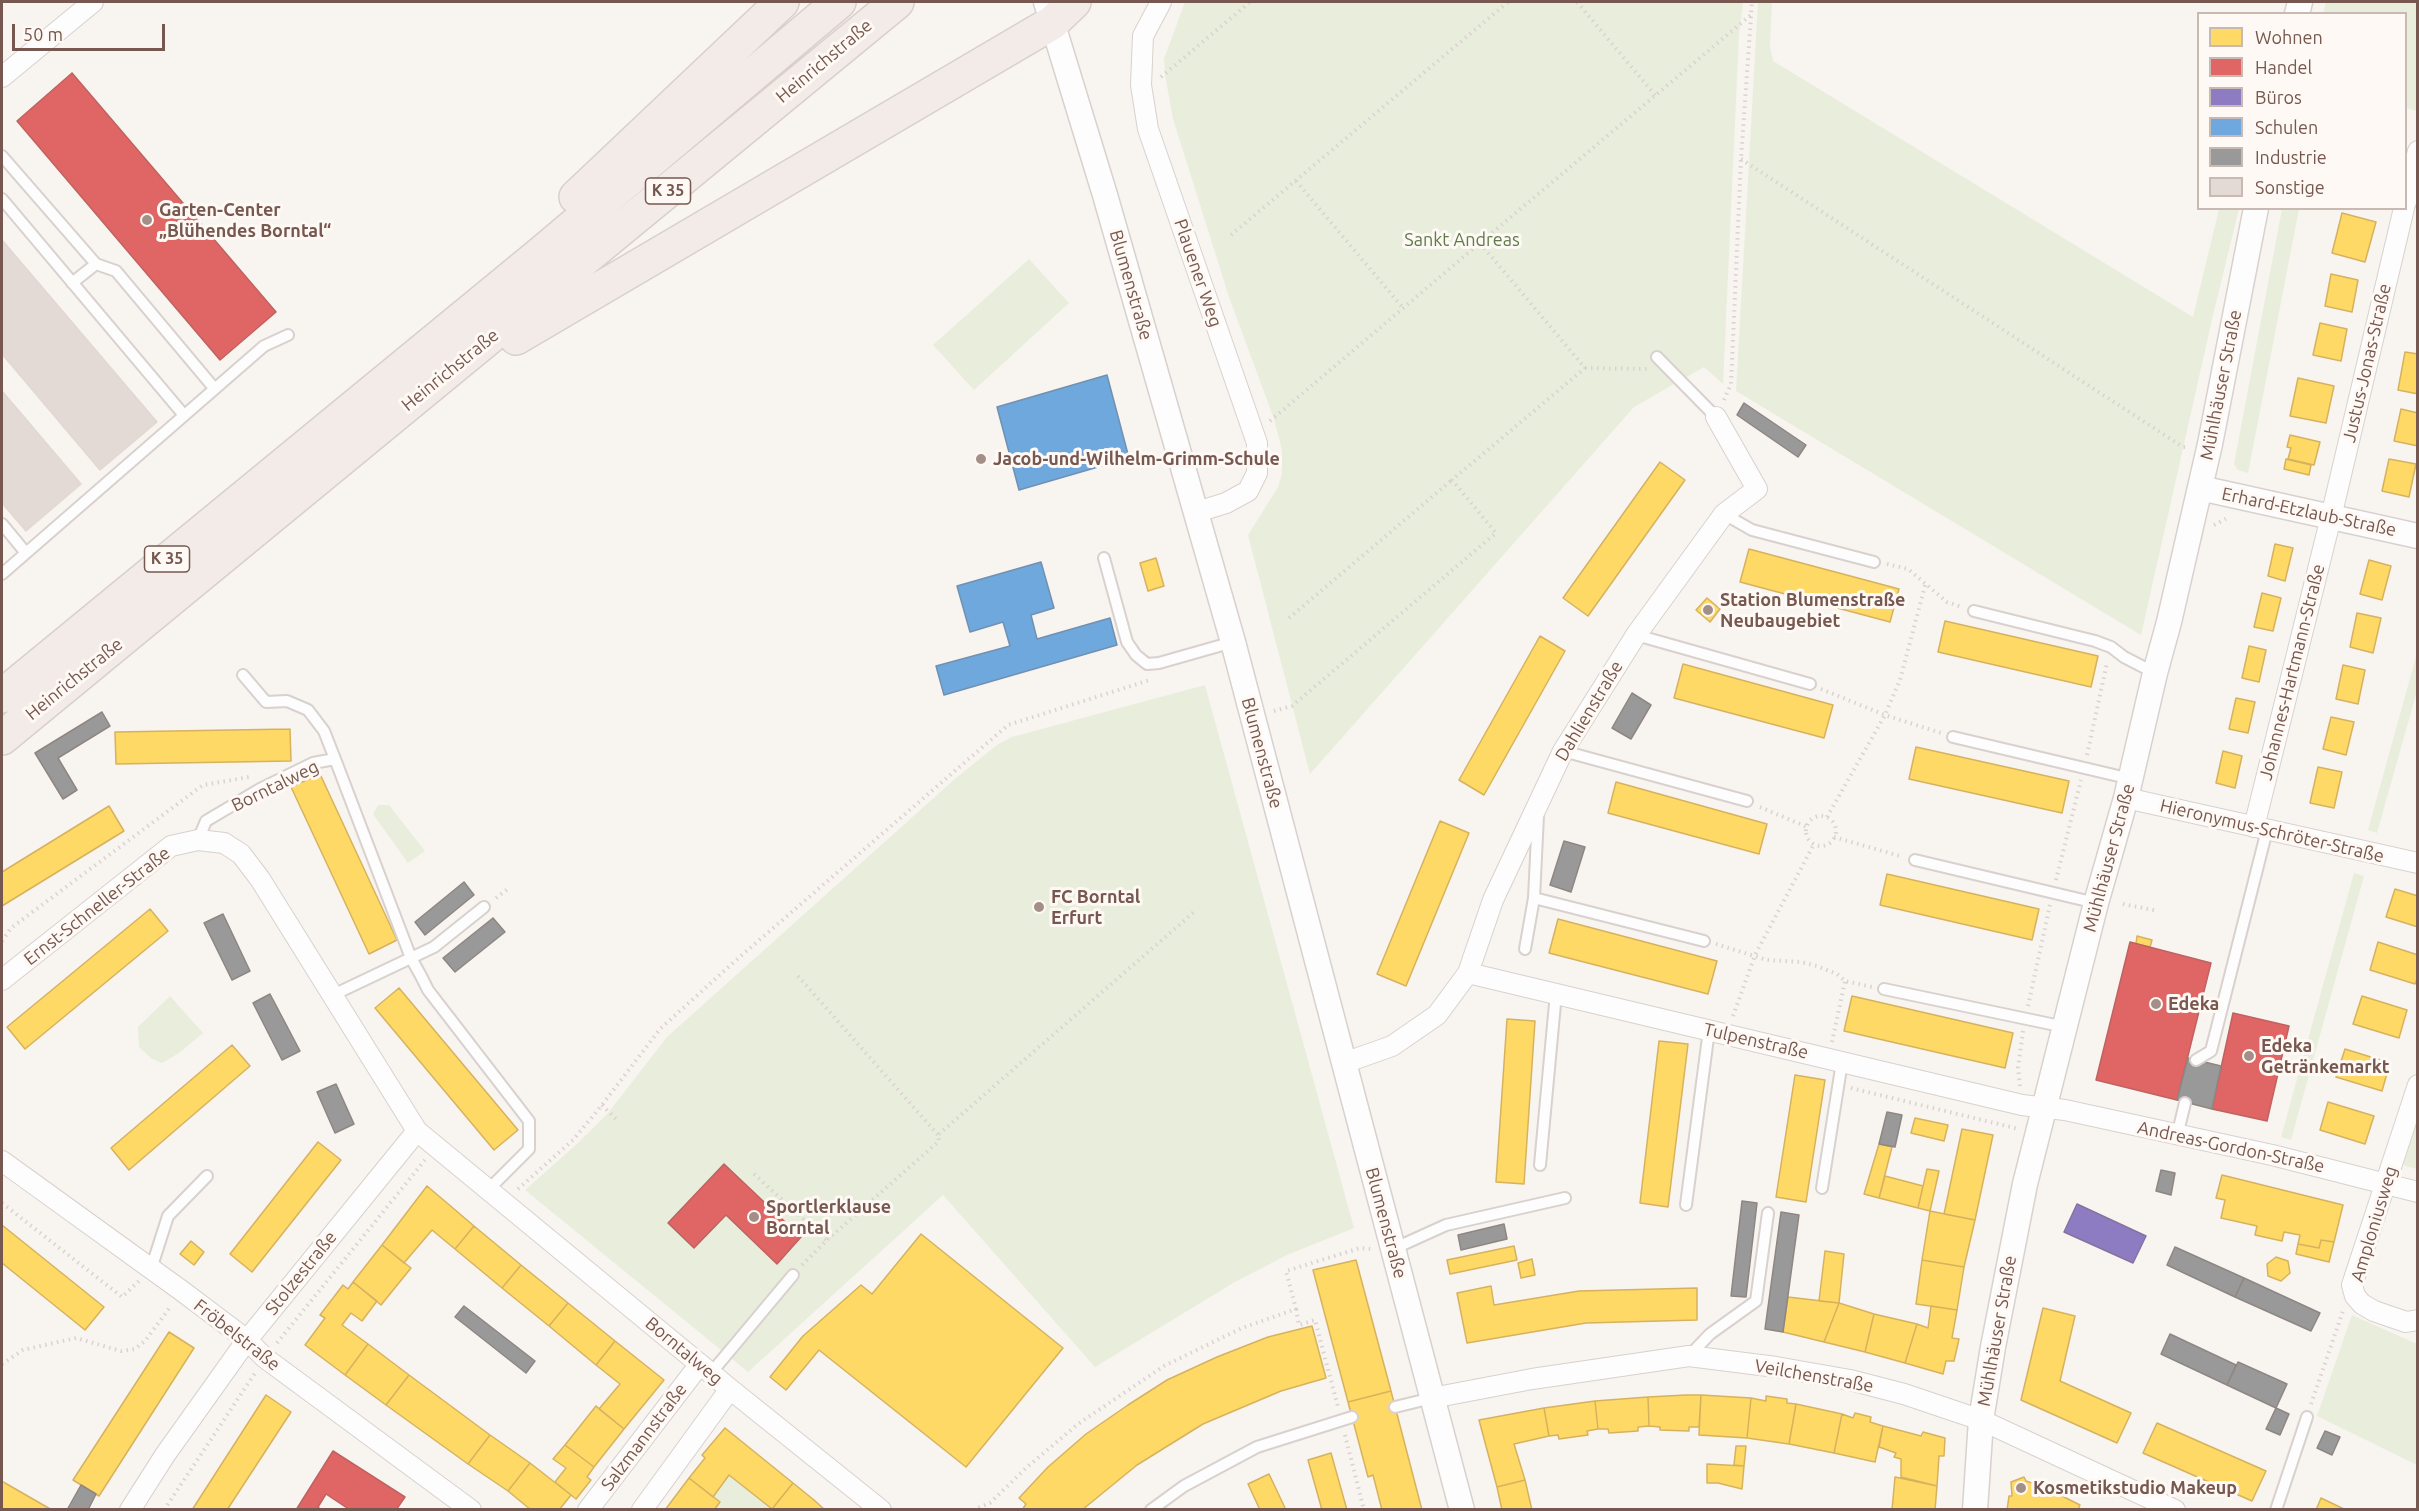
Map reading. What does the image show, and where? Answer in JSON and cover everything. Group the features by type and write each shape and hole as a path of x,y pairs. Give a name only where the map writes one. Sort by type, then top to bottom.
{"highway":[{"path":"539,255 548,224 782,2"},
{"name":"Heinrichstraße","path":"2,696 539,255 839,2"},
{"name":"Heinrichstraße","path":"2,738 897,2"},
{"path":"440,378 486,357 1057,9"}],"street":[{"path":"2,77 93,2"},
{"name":"Plauener Weg","path":"1161,2 1143,36 1141,85 1148,129 1257,443 1257,472 1248,491 1226,503 1197,512"},
{"name":"Blumenstraße","path":"1057,9 1105,195 1233,642 1462,1509"},
{"path":"2407,198 2418,152"},
{"name":"Mühlhäuser Straße","path":"1975,1509 1981,1420 2011,1255 2033,1107 2065,1027 2096,903 2129,788 2210,444 2256,210"},
{"name":"Justus-Jonas-Straße","path":"2331,517 2404,210"},
{"name":"Dahlienstraße","path":"1344,1063 1392,1046 1437,1015 1468,973 1493,900 1563,751 1636,635 1724,514 1757,489 1716,417"},
{"name":"Erhard-Etzlaub-Straße","path":"2200,488 2418,536"},
{"name":"Johannes-Hartmann-Straße","path":"2260,828 2331,517"},
{"name":"Hieronymus-Schröter-Straße","path":"2129,788 2260,828 2418,863"},
{"name":"Ernst-Schneller-Straße","path":"2,981 156,856 171,846 198,840"},
{"name":"Borntalweg","path":"198,840 224,843 242,854 260,879 417,1131 730,1389 881,1509"},
{"name":"Tulpenstraße","path":"1468,973 2033,1107"},
{"name":"Amploniusweg","path":"2418,1085 2352,1285 2355,1296 2362,1304 2374,1311 2406,1322 2418,1320"},
{"name":"Andreas-Gordon-Straße","path":"2033,1107 2065,1110 2272,1155 2418,1192"},
{"name":"Stolzestraße","path":"130,1509 165,1455 247,1340 417,1131"},
{"name":"Fröbelstraße","path":"2,1161 182,1291 247,1340 265,1358 471,1509"},
{"name":"Veilchenstraße","path":"1432,1398 1532,1379 1689,1356 1776,1367 1850,1380 1904,1394 1981,1420 2175,1509"},
{"name":"Salzmannstraße","path":"588,1509 706,1368"},
{"path":"642,1509 730,1389"}],"lane":[{"path":"2,156 96,264 116,271 214,388"},
{"path":"2,199 183,414"},
{"path":"72,284 96,264"},
{"path":"2,574 183,414 264,346 288,334"},
{"name":"Dahlienstraße","path":"1657,357 1716,417"},
{"path":"1724,514 1752,530 1874,562"},
{"path":"2,524 26,553"},
{"path":"1104,558 1128,642 1136,655 1147,664 1159,663 1233,642"},
{"path":"1974,611 2111,647 2124,657 2155,673"},
{"path":"1636,635 1809,684"},
{"path":"243,675 266,702 286,701 308,710 324,731 335,759"},
{"path":"1953,737 2084,768 2129,788"},
{"path":"1563,751 1747,801"},
{"name":"Borntalweg","path":"198,840 206,821 260,789 313,763 335,759 411,958 428,990 529,1121 529,1149 496,1196"},
{"path":"1525,948 1534,898 1539,802"},
{"path":"2196,1060 2211,1051 2260,828"},
{"path":"1915,860 2096,903"},
{"path":"1534,898 1704,941"},
{"path":"333,995 434,947 484,907"},
{"path":"1884,989 2065,1027"},
{"path":"1540,1165 1556,993"},
{"path":"1686,1205 1718,1032"},
{"path":"1822,1188 1835,1060"},
{"path":"2177,1136 2185,1102"},
{"path":"151,1269 168,1216 207,1176"},
{"path":"1393,1250 1446,1225 1565,1198"},
{"path":"1689,1356 1710,1334 1755,1301 1768,1213"},
{"path":"706,1368 793,1275"},
{"path":"1395,1407 1432,1398"},
{"path":"2276,1509 2307,1418"},
{"path":"1150,1509 1184,1486 1257,1447 1347,1419"}],"path":[{"path":"1141,85 1165,75 1250,2"},
{"path":"1231,235 1508,2"},
{"path":"1577,2 1656,95"},
{"path":"1716,417 1731,384 1741,159 1752,2"},
{"path":"1252,428 1274,419 1752,14"},
{"path":"1741,159 2182,447 2210,444"},
{"path":"1296,181 1403,308"},
{"path":"1480,243 1585,368"},
{"path":"1289,618 1585,368 1651,370 1678,380"},
{"path":"1253,717 1292,706 1496,533 1452,480"},
{"path":"1874,562 1908,569 1947,602 1974,611"},
{"path":"1827,817 1886,716 1900,680 1926,582"},
{"path":"2033,1107 2018,1068 2025,1019 2111,647"},
{"path":"496,1196 573,1140 660,1029 735,961 1008,725 1157,679"},
{"path":"1809,684 1886,716 1953,737"},
{"path":"2,941 11,928 203,785 259,775 260,789"},
{"path":"1747,801 1807,827"},
{"path":"1815,817 1827,817 1836,828 1834,837 1823,845 1814,844 1808,836 1807,827 1815,817"},
{"path":"1834,837 1915,860"},
{"path":"1718,1032 1755,955 1814,844"},
{"path":"2123,904 2158,911"},
{"path":"938,1135 1194,912"},
{"path":"1704,941 1767,960 1801,962 1817,966 1837,974 1845,981 1884,989"},
{"path":"793,1275 827,1240 939,1141 938,1135 798,976"},
{"path":"1835,1060 1845,981"},
{"path":"602,1105 618,1120"},
{"path":"164,1509 265,1358 426,1159 417,1131"},
{"path":"754,1174 827,1240"},
{"path":"2,1203 122,1297 151,1269"},
{"path":"1347,1419 1315,1320 1299,1324 1286,1271 1360,1248 1393,1250"},
{"path":"2307,1418 2352,1285"},
{"path":"2,1364 23,1350 76,1338 121,1352 135,1348 144,1341 182,1291"},
{"path":"973,1509 990,1503 1026,1468 1078,1424 1164,1366 1242,1328 1296,1309"},
{"path":"1347,1443 1364,1509"}],"green space":[{"name":"Sankt Andreas","path":"1185,2 1743,2 1739,35 1723,384 1704,367 1634,407 1310,774 1248,535 1278,487 1282,474 1282,450 1274,419 1229,297 1173,119 1165,75 1164,59"},
{"path":"1758,2 1772,2 1770,46 1773,61 2193,317 2219,210 2239,210 2141,635 1736,391"},
{"path":"2326,2 2417,2 2417,111 2407,108 2407,12 2323,12"},
{"path":"2282,210 2299,210 2248,473 2238,470 2234,464"},
{"path":"1029,259 1069,303 974,390 933,345"},
{"path":"2417,653 2417,691 2377,833 2368,830"},
{"name":"FC Borntal Erfurt","path":"1205,685 1354,1228 1287,1255 1235,1282 1095,1367 943,1195 748,1372 525,1190 608,1113 667,1037 956,778 997,745 1012,737"},
{"path":"378,805 389,805 425,851 408,863 373,814"},
{"path":"2354,873 2364,876 2291,1140 2281,1137"},
{"path":"170,996 203,1033 179,1053 162,1063 152,1059 139,1047 138,1027"},
{"path":"2417,1111 2417,1169 2405,1166 2401,1159"},
{"path":"2352,1315 2417,1344 2417,1465 2317,1416"},
{"path":"729,1475 773,1509 714,1509 713,1497"}],"building: Wohnen":[{"path":"2342,213 2376,222 2365,262 2332,253"},
{"path":"2331,274 2358,280 2352,312 2325,306"},
{"path":"2320,323 2347,329 2341,361 2313,355"},
{"path":"2405,352 2418,354 2418,394 2398,390"},
{"path":"2298,378 2334,386 2326,423 2290,416"},
{"path":"2401,409 2418,413 2418,446 2394,441"},
{"path":"2290,435 2320,442 2314,465 2288,459 2291,448 2287,447"},
{"path":"2286,459 2311,465 2309,475 2284,469"},
{"path":"2389,459 2416,464 2409,497 2382,491"},
{"path":"1660,462 1685,480 1588,616 1563,598"},
{"path":"2275,544 2293,548 2285,581 2268,576"},
{"path":"1749,549 1899,589 1890,622 1740,582"},
{"path":"1156,558 1164,586 1148,591 1140,563"},
{"path":"2369,560 2391,566 2382,600 2360,594"},
{"path":"2262,593 2281,598 2273,631 2254,627"},
{"name":"Station Blumenstraße Neubaugebiet","path":"1707,598 1720,609 1710,622 1696,610"},
{"path":"2357,613 2381,618 2373,653 2350,647"},
{"path":"1945,621 2098,656 2091,687 1938,652"},
{"path":"1540,636 1565,651 1484,795 1459,780"},
{"path":"2249,646 2266,650 2259,682 2242,678"},
{"path":"1683,664 1833,705 1824,738 1674,698"},
{"path":"2343,665 2365,670 2358,704 2336,699"},
{"path":"2236,698 2255,702 2248,733 2229,729"},
{"path":"2331,717 2354,722 2346,755 2323,749"},
{"path":"290,729 291,761 116,764 115,732"},
{"path":"1916,747 2069,781 2062,813 1909,779"},
{"path":"2223,751 2242,756 2235,788 2216,783"},
{"path":"2318,767 2342,772 2334,808 2310,803"},
{"path":"320,774 397,940 369,954 291,787"},
{"path":"1616,782 1767,824 1759,854 1608,813"},
{"path":"109,806 124,831 2,906 2,872"},
{"path":"1440,821 1469,833 1406,986 1377,974"},
{"path":"1887,874 2039,909 2032,940 1880,905"},
{"path":"2395,889 2418,896 2418,927 2386,917"},
{"path":"150,909 168,931 25,1049 7,1027"},
{"path":"1558,919 1717,961 1708,994 1549,953"},
{"path":"2137,936 2152,940 2150,947 2136,944"},
{"path":"2378,942 2418,955 2418,977 2415,984 2370,970"},
{"path":"399,988 518,1130 494,1150 375,1008"},
{"path":"1852,996 2013,1033 2005,1068 1844,1031"},
{"path":"2362,996 2407,1010 2399,1038 2353,1024"},
{"path":"1507,1019 1535,1021 1524,1184 1496,1182"},
{"path":"1659,1041 1688,1044 1668,1207 1640,1203"},
{"path":"232,1045 250,1066 129,1170 111,1148"},
{"path":"2345,1049 2390,1063 2382,1091 2336,1077"},
{"path":"1795,1075 1825,1080 1806,1202 1776,1197"},
{"path":"2328,1102 2374,1116 2365,1144 2320,1130"},
{"path":"1915,1118 1948,1125 1944,1141 1911,1133"},
{"path":"1962,1129 1993,1135 1975,1220 1944,1214"},
{"path":"318,1142 341,1160 252,1272 230,1254"},
{"path":"1879,1144 1892,1147 1879,1198 1864,1194"},
{"path":"1927,1169 1939,1171 1930,1211 1918,1208"},
{"path":"2222,1175 2343,1205 2334,1242 2321,1240 2319,1248 2298,1244 2300,1235 2284,1232 2282,1241 2255,1235 2257,1226 2221,1218 2225,1200 2216,1198"},
{"path":"1885,1176 1923,1186 1918,1208 1879,1198"},
{"path":"427,1186 474,1226 455,1249 432,1230 404,1263 382,1245"},
{"path":"1930,1211 1975,1220 1964,1267 1922,1260"},
{"path":"2,1225 104,1307 85,1330 2,1263"},
{"path":"474,1226 521,1265 502,1288 455,1249"},
{"path":"921,1234 1063,1348 966,1467 819,1350 786,1390 770,1377 803,1336 861,1285 872,1294"},
{"path":"2321,1240 2334,1242 2329,1262 2296,1254 2298,1244 2319,1248"},
{"path":"191,1241 204,1252 194,1265 180,1254"},
{"path":"382,1245 411,1268 381,1305 353,1282"},
{"path":"1514,1246 1517,1260 1450,1274 1447,1260"},
{"path":"1825,1251 1844,1254 1839,1303 1819,1301"},
{"path":"2276,1257 2288,1261 2290,1273 2281,1281 2268,1276 2267,1264"},
{"path":"1532,1259 1535,1275 1521,1278 1518,1263"},
{"path":"1356,1260 1391,1391 1348,1402 1313,1270"},
{"path":"1922,1260 1964,1267 1957,1310 1916,1304"},
{"path":"521,1265 568,1303 549,1326 502,1288"},
{"path":"353,1282 377,1301 362,1321 351,1313 342,1325 368,1344 345,1375 305,1345 325,1318 320,1315 343,1285 348,1289"},
{"path":"1491,1286 1494,1305 1579,1291 1697,1288 1697,1320 1586,1323 1467,1343 1457,1293"},
{"path":"1788,1297 1839,1303 1824,1342 1783,1332"},
{"path":"568,1303 615,1341 596,1365 549,1326"},
{"path":"1839,1303 1874,1314 1865,1352 1824,1342"},
{"path":"1931,1306 1957,1310 1952,1338 1959,1339 1954,1361 1946,1361 1943,1374 1905,1363 1917,1324 1928,1328"},
{"path":"2043,1308 2075,1316 2060,1381 2131,1413 2117,1443 2021,1400"},
{"path":"1874,1314 1917,1324 1905,1363 1865,1352"},
{"path":"1312,1326 1326,1378 1281,1391 1203,1424 1137,1465 1082,1510 1022,1510 1026,1504 1019,1498 1048,1467 1086,1434 1167,1380 1268,1337"},
{"path":"169,1332 194,1348 99,1496 73,1480"},
{"path":"615,1341 664,1380 624,1429 599,1409 620,1384 596,1365"},
{"path":"368,1344 409,1375 386,1405 345,1375"},
{"path":"409,1375 490,1435 468,1464 386,1405"},
{"path":"1391,1391 1422,1510 1382,1510 1373,1475 1368,1477 1348,1402"},
{"path":"266,1395 291,1412 227,1510 192,1510"},
{"path":"1701,1395 1699,1427 1689,1427 1689,1431 1660,1430 1660,1427 1649,1426 1648,1397"},
{"path":"1701,1395 1751,1398 1747,1438 1699,1435"},
{"path":"1766,1396 1787,1399 1787,1403 1796,1404 1789,1444 1747,1438 1751,1398 1766,1401"},
{"path":"1648,1397 1649,1426 1638,1427 1638,1431 1609,1433 1608,1429 1598,1429 1595,1401"},
{"path":"1595,1401 1598,1429 1587,1431 1588,1435 1559,1439 1558,1435 1549,1436 1544,1408"},
{"path":"1796,1404 1842,1414 1834,1453 1789,1444"},
{"path":"596,1406 624,1429 594,1467 565,1445"},
{"path":"1544,1408 1549,1436 1514,1444 1525,1480 1497,1487 1479,1420"},
{"path":"1855,1413 1871,1417 1870,1422 1883,1426 1875,1462 1834,1453 1842,1414 1853,1418"},
{"path":"2157,1423 2266,1471 2252,1501 2143,1453"},
{"path":"1883,1426 1921,1436 1923,1432 1945,1438 1944,1456 1939,1456 1937,1486 1901,1477 1901,1459 1894,1457 1896,1453 1879,1447"},
{"path":"725,1428 793,1483 772,1509 729,1475 713,1497 689,1478 705,1458 702,1455"},
{"path":"490,1435 530,1463 508,1491 468,1464"},
{"path":"565,1445 594,1467 587,1477 591,1480 576,1499 555,1482 566,1468 553,1459"},
{"path":"1736,1446 1746,1446 1744,1466 1734,1465"},
{"path":"1331,1453 1347,1510 1322,1510 1308,1460"},
{"path":"530,1463 571,1495 559,1510 531,1510 508,1491"},
{"path":"1707,1464 1744,1466 1742,1489 1718,1483 1707,1483"},
{"path":"1269,1474 1286,1510 1260,1510 1248,1484"},
{"path":"1895,1477 1937,1486 1935,1510 1892,1510"},
{"path":"2024,1477 2026,1481 2038,1485 2040,1483 2061,1493 2060,1495 2080,1505 2078,1510 2007,1510 2009,1496 2012,1496 2011,1482"},
{"path":"689,1478 720,1502 714,1510 665,1510"},
{"path":"1525,1480 1532,1510 1502,1510 1497,1487"},
{"path":"2,1481 5,1483 52,1510 2,1510"},
{"path":"793,1483 814,1500 825,1510 772,1509"},
{"path":"2321,1498 2346,1510 2316,1510"}],"building: Handel":[{"path":"72,73 276,312 220,360 17,121"},
{"path":"2130,942 2211,963 2177,1100 2096,1080"},
{"path":"2233,1013 2289,1026 2267,1121 2212,1109"},
{"path":"724,1164 801,1237 777,1264 726,1215 694,1248 668,1223"},
{"path":"333,1451 405,1497 396,1510 350,1510 326,1494 318,1507 321,1510 296,1510"}],"building: Büros":[{"path":"2077,1204 2146,1236 2133,1263 2064,1232"}],"building: Schulen":[{"path":"1107,375 1129,458 1019,490 997,407"},
{"path":"1041,562 1054,608 1031,615 1037,639 1110,618 1117,645 944,695 936,666 1010,646 1003,622 970,632 957,586"}],"building: Industrie":[{"path":"1744,403 1806,445 1798,457 1737,415"},
{"path":"1632,693 1651,705 1631,739 1612,728"},
{"path":"102,712 110,726 58,758 77,790 63,799 35,753"},
{"path":"1564,841 1585,847 1571,892 1550,885"},
{"path":"464,882 474,895 425,935 415,922"},
{"path":"223,914 250,971 232,980 204,923"},
{"path":"493,918 505,932 455,972 443,958"},
{"path":"270,994 300,1051 282,1060 253,1003"},
{"path":"2188,1058 2221,1066 2212,1109 2177,1100"},
{"path":"336,1084 354,1124 335,1133 317,1092"},
{"path":"1887,1112 1902,1115 1895,1147 1879,1144"},
{"path":"2161,1170 2175,1173 2171,1195 2156,1191"},
{"path":"1742,1201 1757,1203 1746,1297 1731,1296"},
{"path":"1781,1212 1799,1215 1783,1332 1765,1329"},
{"path":"1504,1224 1507,1239 1461,1250 1458,1235"},
{"path":"2175,1247 2244,1278 2235,1297 2167,1265"},
{"path":"2244,1278 2320,1313 2311,1331 2235,1297"},
{"path":"464,1306 535,1361 526,1373 455,1317"},
{"path":"2170,1334 2236,1365 2227,1385 2161,1354"},
{"path":"2238,1362 2287,1384 2276,1408 2227,1385"},
{"path":"2276,1408 2289,1414 2280,1435 2266,1429"},
{"path":"2325,1431 2340,1437 2332,1455 2317,1448"},
{"path":"81,1485 96,1494 88,1510 67,1510"}],"building: Sonstige":[{"path":"2,240 157,422 100,470 2,354"},
{"path":"2,391 81,484 26,531 2,503"}],"place":[{"name":"Garten-Center „Blühendes Borntal“","path":"147,220"},
{"name":"Jacob-und-Wilhelm-Grimm-Schule","path":"981,459"},
{"name":"Station Blumenstraße Neubaugebiet","path":"1708,610"},
{"name":"FC Borntal Erfurt","path":"1039,907"},
{"name":"Edeka","path":"2156,1004"},
{"name":"Edeka Getränkemarkt","path":"2249,1056"},
{"name":"Sportlerklause Borntal","path":"754,1217"},
{"name":"Kosmetikstudio Makeup","path":"2021,1488"}]}
